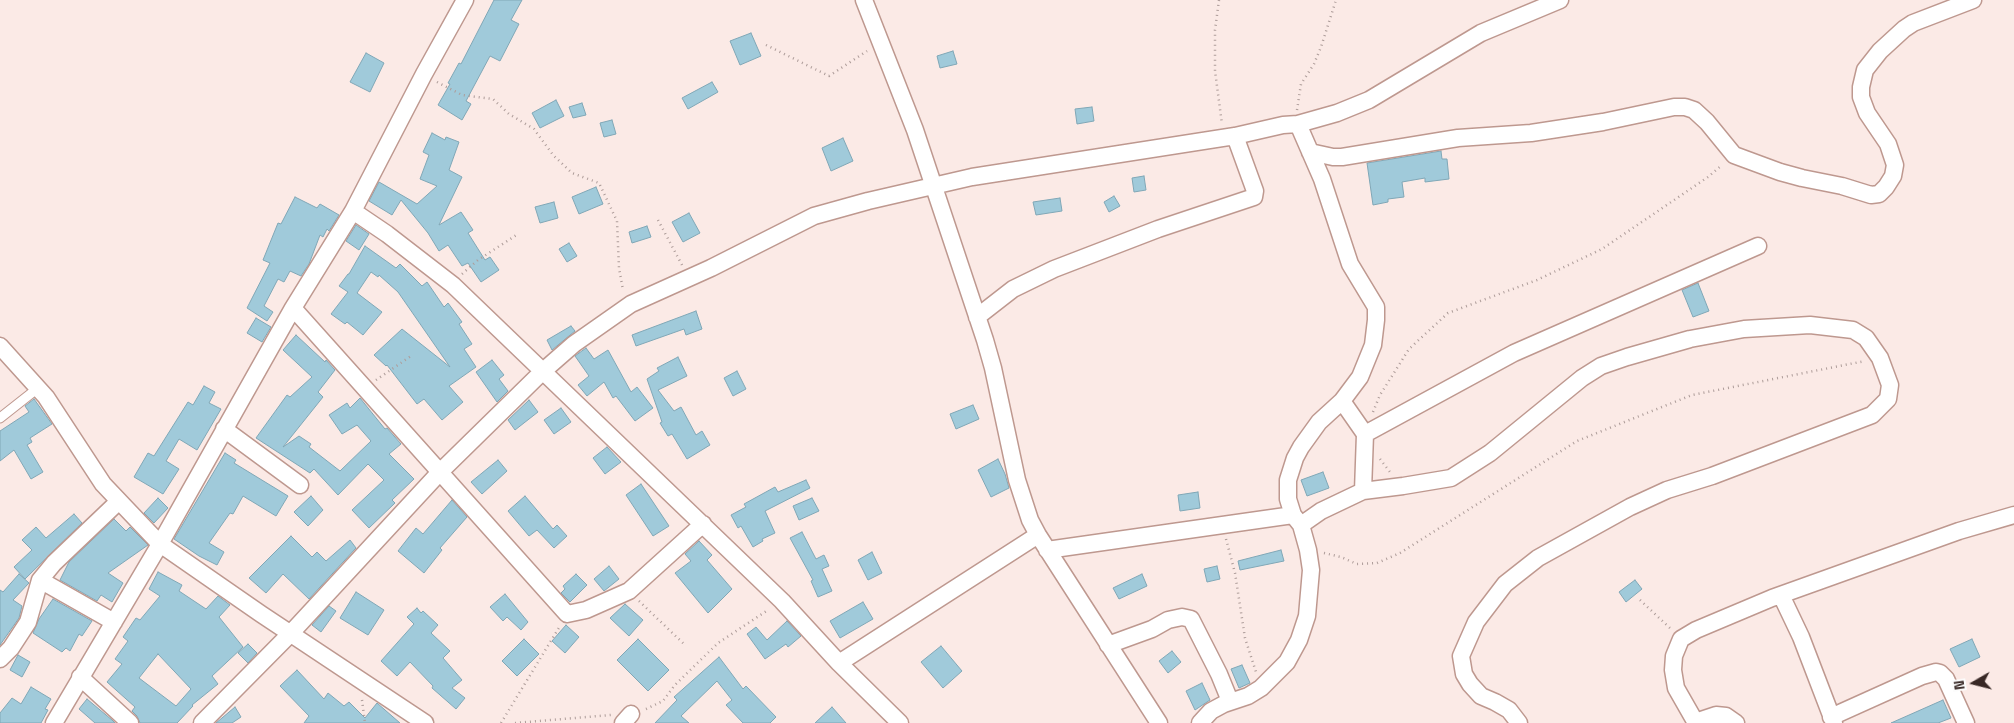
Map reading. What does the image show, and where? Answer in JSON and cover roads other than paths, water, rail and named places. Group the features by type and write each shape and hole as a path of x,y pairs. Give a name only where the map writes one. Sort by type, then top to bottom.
{"street":[{"path":"54,723 160,544 292,308 353,211 424,74 465,0"},
{"path":"864,0 915,130 977,316 993,368 1017,480 1025,506 1047,550 1158,723"},
{"path":"202,723 291,633 440,472 542,372 574,344 631,304 814,216 868,201 972,177 1229,137 1283,125 1298,124 1357,106 1481,33 1560,0"},
{"path":"1310,152 1342,157 1458,138 1530,133 1603,122 1674,107 1685,107 1694,110 1707,122 1734,155 1802,178 1842,186 1871,195 1879,194 1893,176 1896,165 1890,149 1867,113 1861,97 1860,87 1865,70 1880,51 1913,23 1973,0"},
{"path":"1200,723 1211,712 1230,702 1248,696 1261,688 1286,662 1299,640 1307,616 1310,570 1308,550 1288,491 1288,480 1295,458 1319,422 1342,400 1365,368 1373,345 1377,312 1373,300 1350,264 1322,179 1298,124"},
{"path":"977,316 1013,289 1054,269 1158,229 1254,198 1255,191 1229,137"},
{"path":"353,211 395,239 453,285 782,600 839,663 900,723"},
{"path":"1367,434 1530,346 1758,246"},
{"path":"292,308 567,614 586,610 629,591 703,524"},
{"path":"1047,550 1224,525 1297,520 1363,491 1451,478 1490,453 1582,378 1601,366 1690,339 1744,329 1810,324 1853,330 1866,338 1880,358 1890,385 1888,399 1872,415 1712,476 1667,490 1630,506 1538,558 1505,584 1476,622 1461,656 1464,674 1470,684 1481,696 1509,710 1519,723"},
{"path":"0,346 38,388 103,484 118,502 160,544 425,723"},
{"path":"1342,400 1367,434 1363,491"},
{"path":"224,429 300,485"},
{"path":"0,659 11,648 28,622 40,580 54,563 118,502"},
{"path":"1736,723 1726,716 1716,715 1696,722 1676,688 1673,670 1674,656 1681,639 1696,630 1781,595 1959,531 2014,515"},
{"path":"839,663 1038,535"},
{"path":"40,580 114,622"},
{"path":"1781,595 1801,637 1833,720 1922,676 1936,672 1946,679 1966,723"},
{"path":"1108,646 1152,629 1168,620 1182,617 1190,619 1219,674 1230,702"},
{"path":"80,677 130,723"}],"lane":[{"path":"0,418 38,388"}]}
